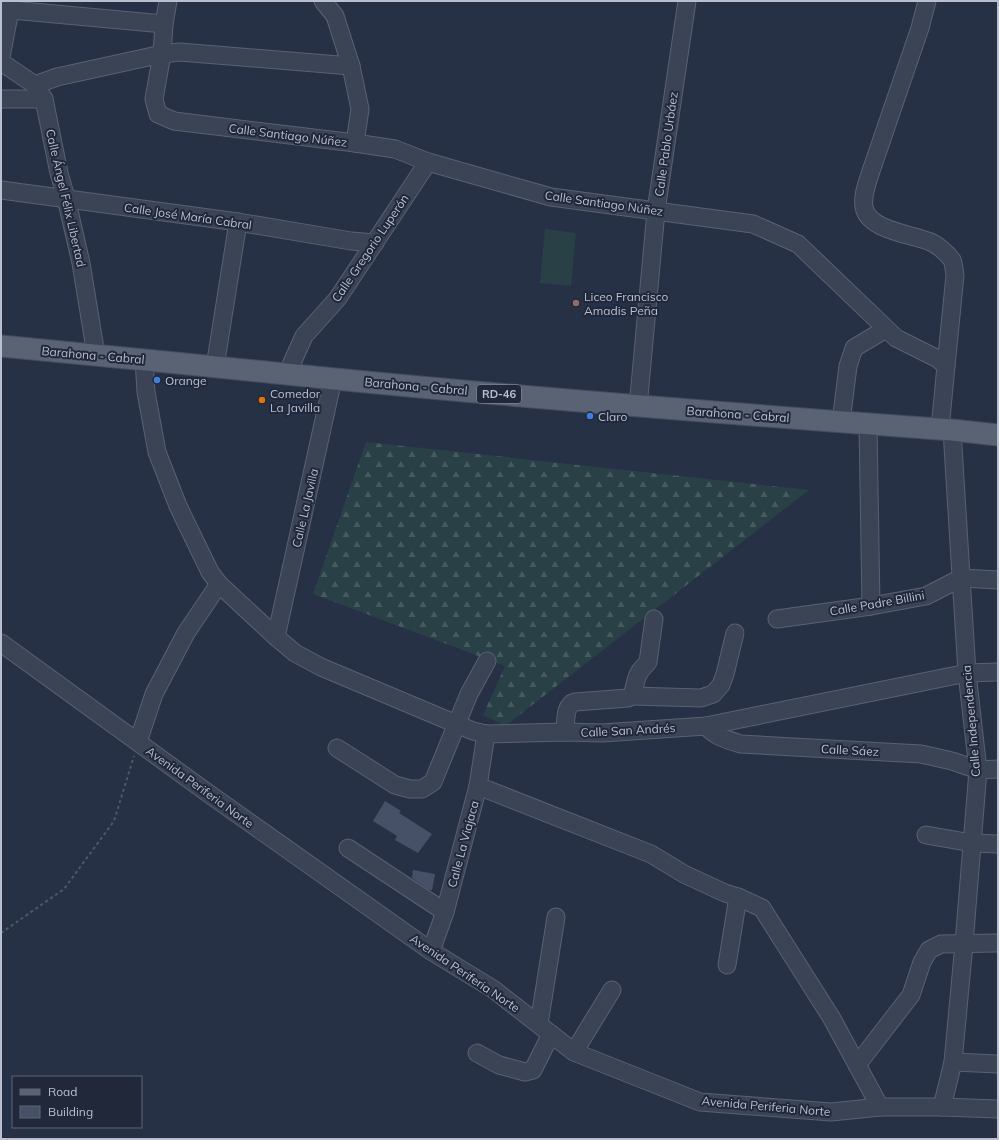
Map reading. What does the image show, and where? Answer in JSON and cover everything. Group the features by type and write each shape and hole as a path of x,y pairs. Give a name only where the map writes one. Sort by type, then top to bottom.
{"main road":[{"name":"Barahona - Cabral","path":"1,346 333,379 638,407 998,434"}],"street":[{"path":"162,54 164,24 168,1"},
{"path":"324,1 335,16 352,66 360,109 355,143"},
{"name":"Calle Pablo Urbáez","path":"638,407 656,211 687,1"},
{"path":"927,1 920,28 870,174 864,195 864,207 868,216 877,224 887,229 930,241 945,252 953,262 955,275 954,295 946,366 946,429"},
{"path":"1,57 7,7 164,24"},
{"path":"1,99 40,92 57,78 162,54 180,52 352,66"},
{"name":"Calle Santiago Núñez","path":"162,54 154,99 158,114 174,121 395,149 428,162 551,197 753,224 798,244 896,338 938,359 946,366"},
{"path":"1,62 40,92"},
{"name":"Calle Ángel Félix Libertad","path":"40,92 81,263 96,355"},
{"name":"Calle Gregorio Luperón","path":"288,374 304,336 338,298 428,162"},
{"name":"Calle José María Cabral","path":"1,190 238,222 375,244"},
{"path":"215,367 238,222"},
{"path":"841,422 848,366 854,348 886,329"},
{"name":"Calle San Andrés","path":"144,360 146,392 157,452 178,506 210,572 219,584 295,653 321,668 473,731 486,734 565,732 602,733 706,726 967,673 998,672"},
{"name":"Calle La Javilla","path":"276,637 333,379"},
{"path":"868,424 871,606"},
{"name":"Calle Independencia","path":"942,1106 953,1062 978,770 967,673 961,578 946,429"},
{"path":"961,578 998,580"},
{"name":"Calle Padre Billini","path":"777,619 871,606 926,596 961,578"},
{"path":"138,742 154,694 175,653 186,633 219,584"},
{"path":"632,696 637,677 648,662 654,619"},
{"path":"565,732 567,707 570,703 628,698 632,696 701,698 713,694 721,684 725,674 729,652 735,633"},
{"name":"Avenida Periferia Norte","path":"1,643 431,951 493,989 574,1052 700,1102 831,1112 880,1107 942,1106 998,1110"},
{"path":"337,748 395,785 410,789 422,789 433,782 469,694 487,661"},
{"name":"Calle Sáez","path":"706,726 711,732 722,739 742,744 921,754 952,761 978,770 998,769"},
{"name":"Calle La Viajaca","path":"431,951 445,912 478,786 486,734"},
{"path":"478,786 650,854 691,877 762,908 830,1017 880,1107"},
{"path":"926,835 972,843 998,844"},
{"path":"348,848 445,912"},
{"path":"727,965 738,897"},
{"path":"478,1053 499,1065 525,1072 533,1070 545,1029 556,917"},
{"path":"857,1065 910,994 922,962 929,950 940,944 998,943"},
{"path":"574,1052 612,990"},
{"path":"953,1062 998,1064"}],"path":[{"path":"1,933 64,889 114,821 138,742"}],"green space":[{"path":"545,229 576,233 571,286 540,283"},
{"path":"366,442 809,490 505,726 483,715 505,666 313,594"}],"building":[{"path":"385,801 401,811 399,813 432,834 418,853 395,840 397,836 373,821"},
{"path":"413,870 435,874 432,890 429,890 412,878"}],"place":[{"name":"Liceo Francisco Amadis Peña","path":"576,303"},
{"name":"Orange","path":"157,380"},
{"name":"Comedor La Javilla","path":"262,400"},
{"name":"Claro","path":"590,416"}]}
